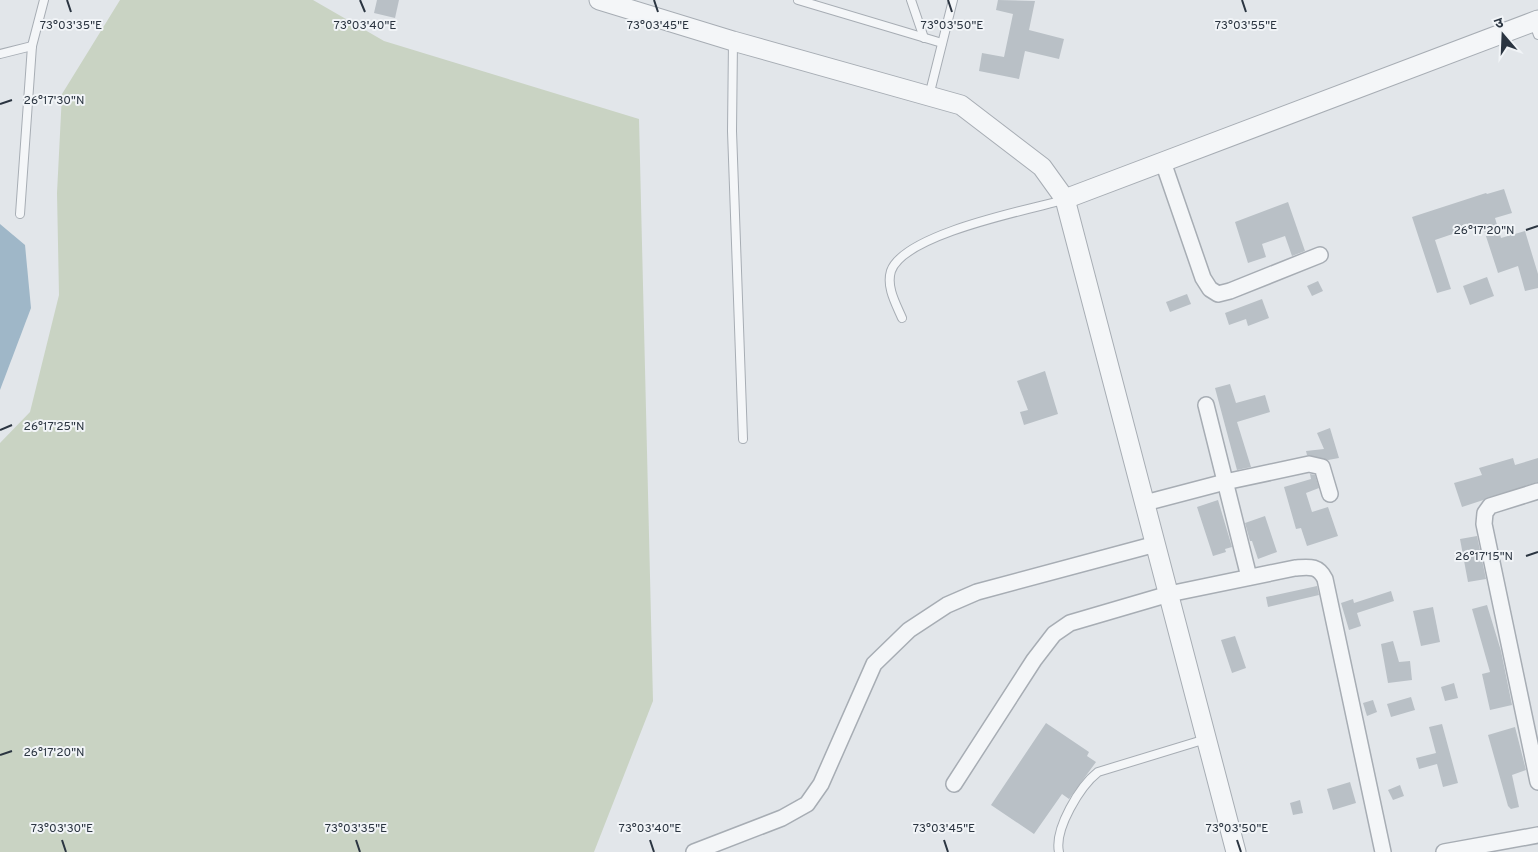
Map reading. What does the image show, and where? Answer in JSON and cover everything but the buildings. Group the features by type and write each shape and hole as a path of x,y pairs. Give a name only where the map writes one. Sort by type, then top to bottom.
{"street":[{"path":"599,0 733,41 961,105 1042,167 1065,199 1170,594 1236,852"},
{"path":"1065,199 1536,25"},
{"path":"1163,162 1203,278 1210,289 1218,294 1320,255"},
{"path":"1206,404 1249,577"},
{"path":"1145,503 1225,482 1317,464 1322,467 1326,474 1330,494"},
{"path":"1538,491 1490,506 1485,513 1484,524 1538,782"},
{"path":"694,852 782,818 806,804 821,784 874,664 909,630 940,610 977,592 1156,544"},
{"path":"954,784 1034,660 1054,634 1070,623 1170,594 1311,566 1321,571 1325,579 1383,852"},
{"path":"1444,852 1482,848 1538,835"}],"lane":[{"path":"20,214 32,46 44,0"},
{"path":"798,0 942,43"},
{"path":"911,0 924,38"},
{"path":"929,96 953,0"},
{"path":"733,41 732,131 743,439"},
{"path":"0,54 32,46"},
{"path":"902,318 892,297 890,283 891,271 906,252 941,234 1065,199"},
{"path":"1059,852 1057,843 1061,825 1090,778 1098,772 1207,738"}],"green space":[{"path":"120,0 313,0 384,41 639,119 653,701 594,852 0,852 0,443 30,412 59,295 57,193 62,94"}],"water":[{"path":"0,224 25,245 31,308 0,390"}]}
